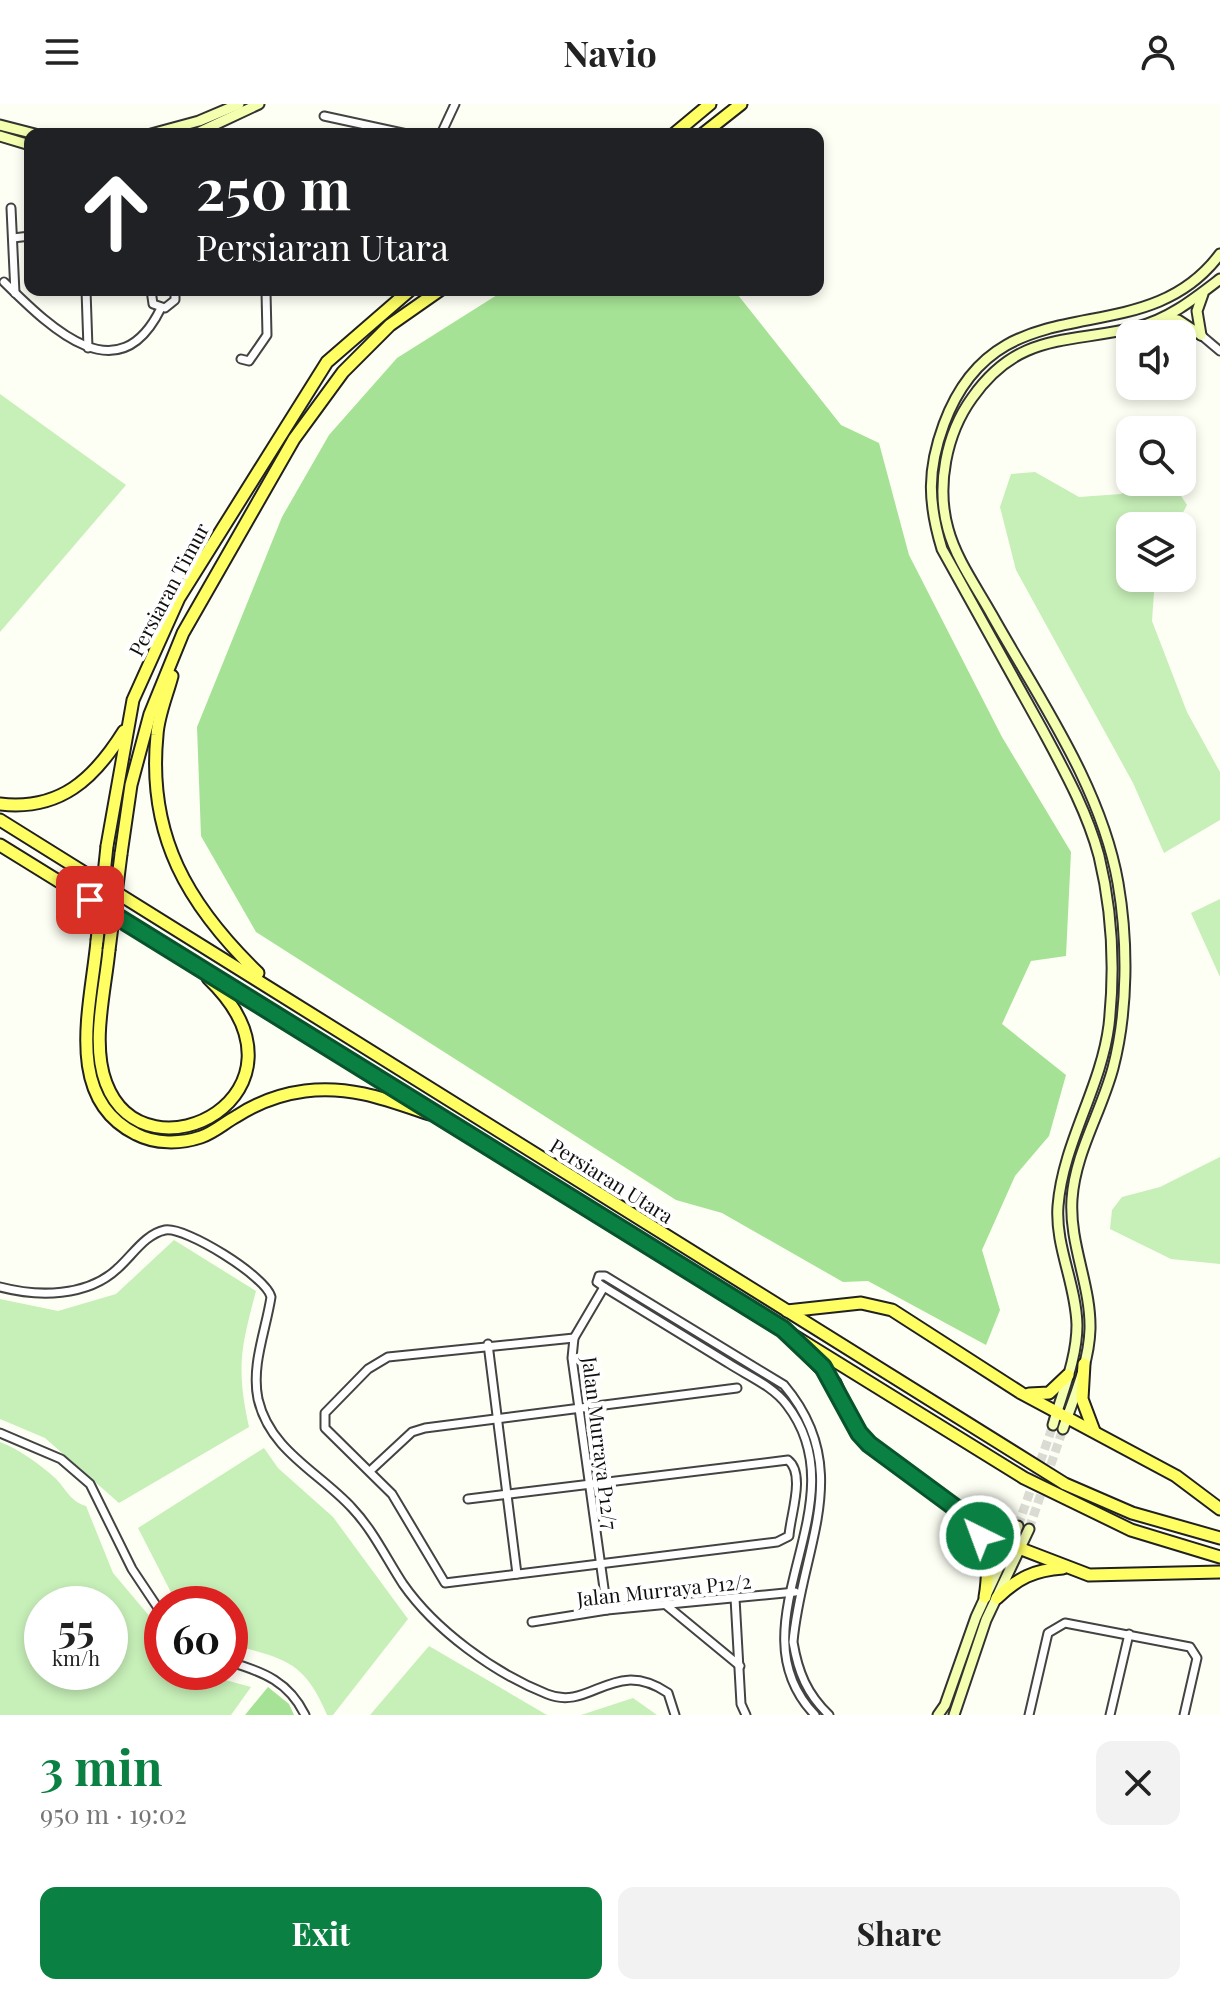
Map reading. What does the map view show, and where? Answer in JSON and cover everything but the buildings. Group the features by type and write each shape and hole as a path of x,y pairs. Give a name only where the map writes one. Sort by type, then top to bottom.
{"main road":[{"path":"681,128 710,104"},
{"path":"711,128 741,104"},
{"name":"Persiaran Timur","path":"402,296 327,362 279,433 179,598 152,652 126,727 107,846 86,1053 91,1085 112,1119 140,1137 180,1142 197,1139 256,1106 303,1091 329,1089 375,1095 449,1121"},
{"name":"Persiaran Timur","path":"190,961 231,1002 240,1019 248,1035 247,1070 234,1098 211,1117 197,1124 164,1129 148,1125 117,1103 106,1085 99,1058 109,950 131,785 150,714 183,633 294,439 343,372 390,325 431,296"},
{"path":"183,633 157,734 158,811 181,880 219,931 274,988"},
{"path":"0,804 27,806 67,795 95,772 126,727"},
{"name":"Persiaran Utara","path":"0,820 274,988 1065,1484 1132,1513 1220,1538"},
{"name":"Persiaran Utara","path":"0,845 1024,1478 1076,1506 1131,1530 1220,1557"},
{"path":"787,1311 876,1304 892,1310 1060,1421 1094,1431 1176,1476 1220,1509"},
{"path":"783,1329 823,1367 859,1433 869,1444 968,1517 1017,1547 1063,1568 1109,1577 1220,1572"},
{"path":"1084,1364 1082,1399 1094,1431"},
{"path":"1021,1393 1049,1393 1068,1375"},
{"path":"968,1517 987,1553 991,1597"},
{"path":"991,1597 1016,1579 1038,1570 1063,1568"}],"street":[{"path":"173,128 239,104"},
{"path":"208,128 259,104"},
{"path":"444,128 455,104"},
{"path":"324,116 379,128"},
{"path":"0,125 24,131"},
{"path":"0,136 24,143"},
{"path":"11,208 15,293"},
{"path":"13,238 24,237"},
{"path":"1060,1421 1077,1326 1071,1282 1060,1241 1058,1206 1065,1171 1090,1098 1109,1026 1110,919 1099,856 1074,789 942,549 930,509 930,479 937,444 957,395 992,354 1036,330 1155,306 1184,291 1208,271 1220,254"},
{"path":"1060,1421 1084,1364 1090,1329 1084,1278 1073,1236 1072,1202 1076,1170 1113,1069 1121,1027 1123,916 1118,882 1101,820 1087,787 948,531 944,472 958,420 989,376 1001,366 1047,342 1140,326 1164,317 1220,279"},
{"path":"4,282 88,348 119,351 130,347 150,330 161,308 173,304 174,296"},
{"path":"1201,335 1197,311 1204,291"},
{"path":"86,296 88,348"},
{"path":"151,296 151,300 161,308"},
{"path":"241,359 249,361 267,335 266,296"},
{"path":"1164,317 1178,320 1220,351"},
{"path":"0,1287 14,1290 80,1290 115,1272 147,1239 167,1230 183,1233 256,1275 269,1289 271,1297 256,1382 265,1418 275,1436 295,1459 350,1505 366,1524 403,1584 431,1618 501,1669 548,1695 576,1696 612,1681 635,1678 668,1693 675,1715"},
{"path":"815,1715 799,1695 787,1670 783,1646 791,1591 814,1483 811,1457 794,1416 776,1393 597,1282 601,1275 784,1385 796,1400 814,1438 823,1483 793,1642 797,1668 808,1692 829,1715"},
{"name":"Jalan Murraya P12/7","path":"604,1287 574,1338 572,1358 607,1610"},
{"path":"468,1499 788,1460 795,1469 795,1502 785,1539 445,1583 392,1494 325,1428 325,1413 368,1369 388,1357 488,1344 574,1338"},
{"path":"488,1344 517,1574"},
{"path":"370,1471 412,1432 737,1388"},
{"path":"0,1433 61,1459 90,1484 144,1587"},
{"path":"1017,1547 1018,1526"},
{"path":"938,1715 991,1597 1029,1529"},
{"name":"Jalan Murraya P12/2","path":"532,1622 607,1610 791,1591 801,1593"},
{"path":"954,1715 991,1597"},
{"path":"735,1598 741,1704 746,1715"},
{"path":"666,1605 740,1666"},
{"path":"1029,1715 1046,1639 1052,1628 1065,1623 1190,1647 1197,1658 1184,1715"},
{"path":"1110,1715 1129,1634"},
{"path":"248,1667 263,1671 284,1684 305,1715"}],"green space":[{"path":"495,296 739,296 841,425 879,443 909,555 1002,737 1071,852 1066,956 1031,961 1002,1024 1066,1075 1049,1136 1015,1176 982,1250 1000,1310 986,1345 868,1281 843,1282 722,1213 676,1200 256,932 201,836 197,727 282,517 329,435 397,358"},
{"path":"0,394 126,485 0,632"},
{"path":"1035,472 1079,497 1181,496 1187,505 1183,512 1116,512 1116,592 1154,592 1152,621 1187,712 1220,772 1220,820 1164,853 1133,783 1016,570 1000,507 1011,474"},
{"path":"1220,899 1220,977 1191,913"},
{"path":"1220,1157 1220,1264 1171,1259 1110,1229 1112,1210 1122,1197 1160,1187"},
{"path":"174,1240 256,1291 242,1358 242,1389 249,1427 119,1503 45,1438 0,1419 0,1299 58,1311 116,1294"},
{"path":"0,1442 35,1462 54,1477 72,1498 86,1506 113,1573 124,1586 24,1586 24,1690 128,1690 128,1591 144,1610 144,1690 248,1690 248,1686 251,1687 231,1715 0,1715"},
{"path":"264,1448 278,1468 333,1517 408,1619 333,1715 327,1715 310,1683 300,1672 290,1664 248,1649 248,1586 168,1586 138,1528"},
{"path":"429,1646 547,1715 370,1715"},
{"path":"268,1687 289,1704 294,1715 245,1715"},
{"path":"633,1698 657,1715 581,1715"}],"tunnel":[{"path":"1018,1526 1053,1425"},
{"path":"1029,1529 1063,1429"}],"route":[{"path":"90,900 783,1329 823,1367 835,1383 850,1418 869,1444 968,1517 980,1536"}]}
